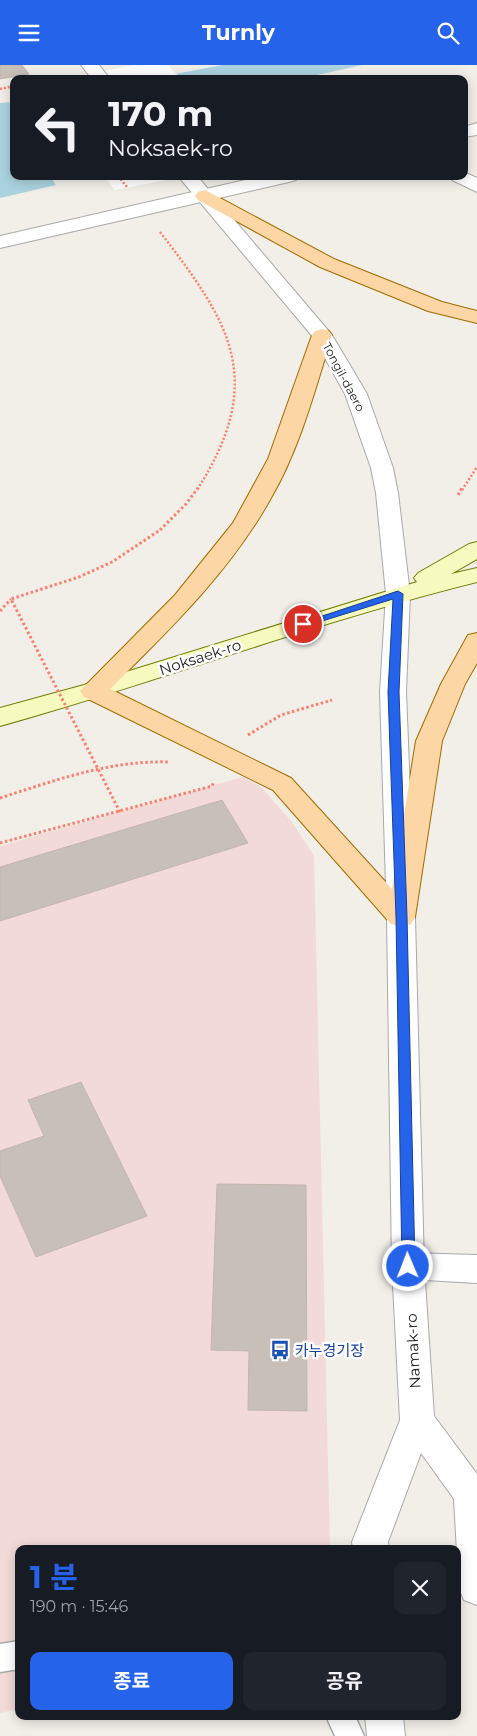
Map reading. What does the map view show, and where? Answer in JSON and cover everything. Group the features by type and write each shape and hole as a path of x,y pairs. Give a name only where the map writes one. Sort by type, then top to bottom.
{"main road":[{"path":"205,196 327,263 435,307 477,317"},
{"path":"322,335 283,450 255,507 230,544 182,603 93,691 282,784 401,917"},
{"name":"Noksaek-ro","path":"398,594 477,549"},
{"name":"Noksaek-ro","path":"0,717 93,691 398,594 477,575"},
{"path":"401,917 429,741 453,684 477,641"}],"street":[{"name":"Tongil-daero","path":"191,180 322,335 356,394 382,468 387,493 398,594"},
{"path":"0,242 272,180"},
{"name":"Namak-ro","path":"367,1545 417,1420 408,1266 401,917 394,692 398,594"},
{"path":"408,1266 477,1269"},
{"path":"417,1420 471,1494 477,1588"},
{"path":"384,1720 386,1736"}],"lane":[{"path":"0,1658 15,1656"},
{"path":"342,1720 350,1736"}],"path":[{"path":"121,180 128,188"},
{"path":"0,611 10,599 79,577 112,562 160,530 193,496 223,441 232,407 235,365 229,339 211,303 156,227"},
{"path":"458,495 477,467"},
{"path":"10,599 120,812"},
{"path":"244,738 281,715 332,700"},
{"path":"0,798 87,771 128,763 163,761 179,763"},
{"path":"0,843 212,786"}],"shaded area":[{"path":"243,777 261,787 292,822 314,856 330,1545 15,1545 15,1710 0,1713 0,846"}],"water":[{"path":"222,65 362,65 317,75 170,75"},
{"path":"10,102 10,180 53,180 56,185 0,198 0,103"}],"pier":[{"path":"133,65 168,65 177,75 85,75"},
{"path":"107,180 166,180 115,190"}],"building":[{"path":"0,65 22,65 29,74 10,75 10,77 0,79"},
{"path":"222,800 248,843 0,921 0,867"},
{"path":"81,1082 147,1216 36,1257 0,1176 0,1151 44,1136 28,1100"},
{"path":"217,1184 306,1185 307,1411 248,1410 249,1351 211,1350"}],"place":[{"name":"카누경기장","path":"280,1350"}],"route":[{"path":"303,624 398,594 394,692 401,917 408,1266"}]}
